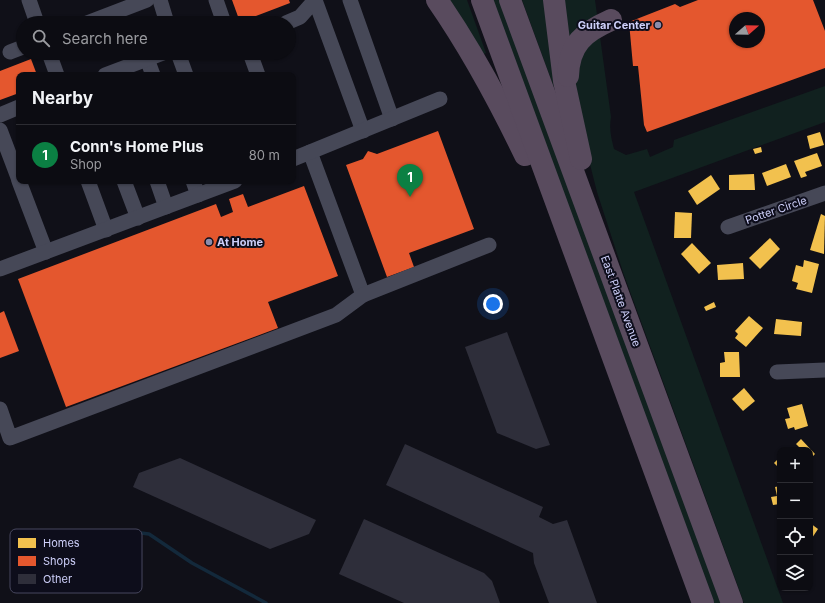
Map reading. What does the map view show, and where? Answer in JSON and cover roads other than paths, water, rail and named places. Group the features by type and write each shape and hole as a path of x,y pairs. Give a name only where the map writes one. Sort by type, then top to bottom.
{"highway":[{"path":"436,0 467,45 490,84 545,195 565,228"},
{"path":"482,0 703,603"},
{"name":"East Platte Avenue","path":"510,0 732,603"},
{"path":"554,0 567,95 598,236"},
{"path":"567,95 568,71 574,47 593,28 611,20"}],"street":[{"path":"29,0 35,16"},
{"path":"106,16 148,0"},
{"path":"160,0 165,16"},
{"path":"216,0 222,16"},
{"path":"223,0 229,16"},
{"path":"296,19 300,17 315,0 363,131"},
{"path":"350,0 392,119"},
{"path":"52,60 56,72"},
{"path":"118,72 145,60"},
{"path":"147,60 152,72"},
{"path":"181,60 185,72"},
{"path":"253,60 257,72"},
{"path":"296,158 440,99"},
{"path":"0,114 16,108"},
{"path":"0,130 16,173"},
{"path":"310,152 363,295"},
{"path":"20,184 46,252"},
{"path":"89,184 106,230"},
{"path":"125,184 138,218"},
{"path":"158,184 166,207"},
{"path":"0,269 166,207 195,188 218,184"},
{"name":"Potter Circle","path":"728,226 825,193"},
{"path":"0,409 10,438 336,315 363,295 488,244"},
{"path":"777,372 825,370"}],"waterway":[{"path":"142,533 149,534 192,563 266,603"}],"place":[{"name":"Guitar Center","path":"658,25"},
{"name":"Conn's Home Plus","path":"410,197"},
{"name":"At Home","path":"209,242"}]}
